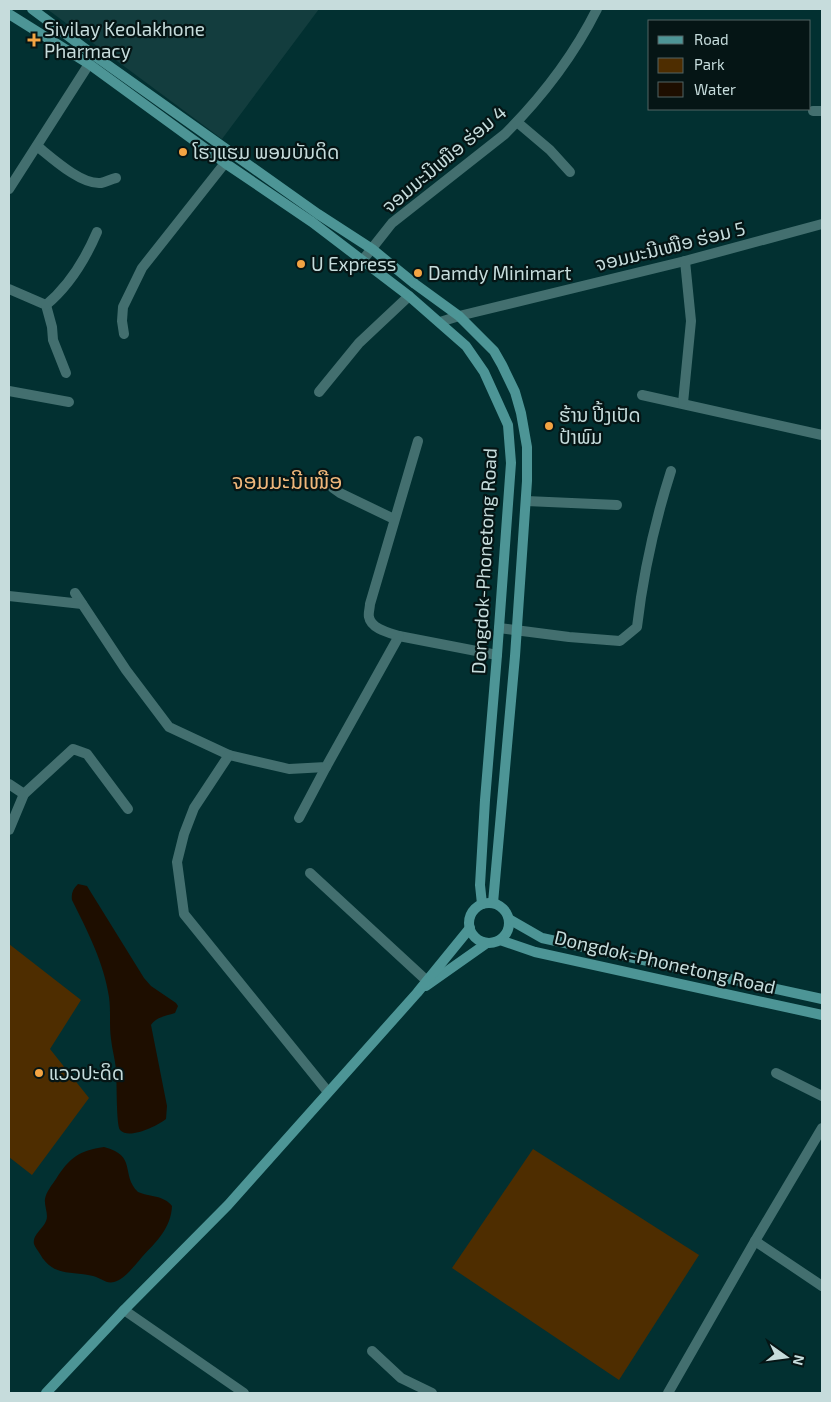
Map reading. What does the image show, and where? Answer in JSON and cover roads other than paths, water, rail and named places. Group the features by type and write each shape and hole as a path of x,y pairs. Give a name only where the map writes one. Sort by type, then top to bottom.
{"main road":[{"name":"Dongdok-Phonetong Road","path":"32,9 318,214 372,249 459,316 494,351 516,392 527,447 526,502 517,630 493,903 501,906 509,919 542,938 822,1000"},
{"name":"Dongdok-Phonetong Road","path":"9,14 89,64 312,222 440,322 466,346 484,372 508,425 511,463 485,800 480,885 482,904"},
{"path":"487,943 474,937 470,928 471,917 473,910 482,904 493,903"},
{"path":"417,992 487,943 500,940 509,927 509,919"},
{"path":"46,1393 124,1310 210,1225 417,992 470,928"},
{"name":"Dongdok-Phonetong Road","path":"500,940 535,952 822,1016"}],"street":[{"name":"ຈອມມະນີເໜືອ ຮ່ອມ 4","path":"362,261 392,223 505,134 517,122 549,85 585,32 597,9"},
{"path":"9,189 89,64"},
{"path":"517,122 550,150 570,172"},
{"path":"37,146 85,180 100,183 116,178"},
{"path":"124,334 122,321 123,306 142,268 225,162"},
{"name":"ຈອມມະນີເໜືອ ຮ່ອມ 5","path":"440,322 685,261 822,224"},
{"path":"46,305 60,294 88,251 96,232"},
{"path":"683,403 691,321 685,261"},
{"path":"9,289 46,305"},
{"path":"319,392 359,343 409,296"},
{"path":"46,305 54,340 66,373"},
{"path":"9,391 69,402"},
{"path":"642,395 822,435"},
{"path":"418,441 370,604 369,617 372,624 400,636 497,654"},
{"path":"499,628 620,641 637,627 650,551 662,498 671,471"},
{"path":"329,481 333,488 340,493 394,519"},
{"path":"526,502 616,505"},
{"path":"74,593 126,670 169,727 228,756 289,769 326,768"},
{"path":"9,596 82,604"},
{"path":"299,818 400,636"},
{"path":"9,830 24,794 73,749 87,754 128,809"},
{"path":"228,756 194,808 184,834 177,862 184,914 328,1092"},
{"path":"9,784 24,794"},
{"path":"310,873 426,980"},
{"path":"776,1073 822,1096"},
{"path":"668,1393 754,1241 822,1128"},
{"path":"754,1241 822,1286"},
{"path":"124,1310 244,1393"},
{"path":"372,1351 401,1378 432,1393"}],"water":[{"path":"78,884 87,886 144,978 151,986 178,1006 175,1013 158,1018 151,1025 167,1106 166,1119 136,1133 124,1133 120,1130 119,1126 116,1069 110,1034 110,1008 107,984 89,935 72,900 73,891"},
{"path":"104,1147 121,1155 125,1160 130,1179 138,1192 161,1198 172,1206 169,1221 158,1240 126,1275 114,1282 106,1282 93,1276 57,1270 45,1261 34,1244 36,1235 47,1219 45,1199 61,1171 76,1156"}],"place":[{"name":"Sivilay Keolakhone Pharmacy","path":"34,40"},
{"name":"ໂຮງແຮມ ພອນບັນດິດ","path":"183,152"},
{"name":"U Express","path":"301,264"},
{"name":"Damdy Minimart","path":"418,273"},
{"name":"ຮ້ານ ປີ້ງເປັດ ປ້າພົມ","path":"549,426"},
{"name":"ແວວປະດິດ","path":"39,1073"}],"district":[{"name":"ຈອມມະນີເໜືອ","path":"287,482"}]}
